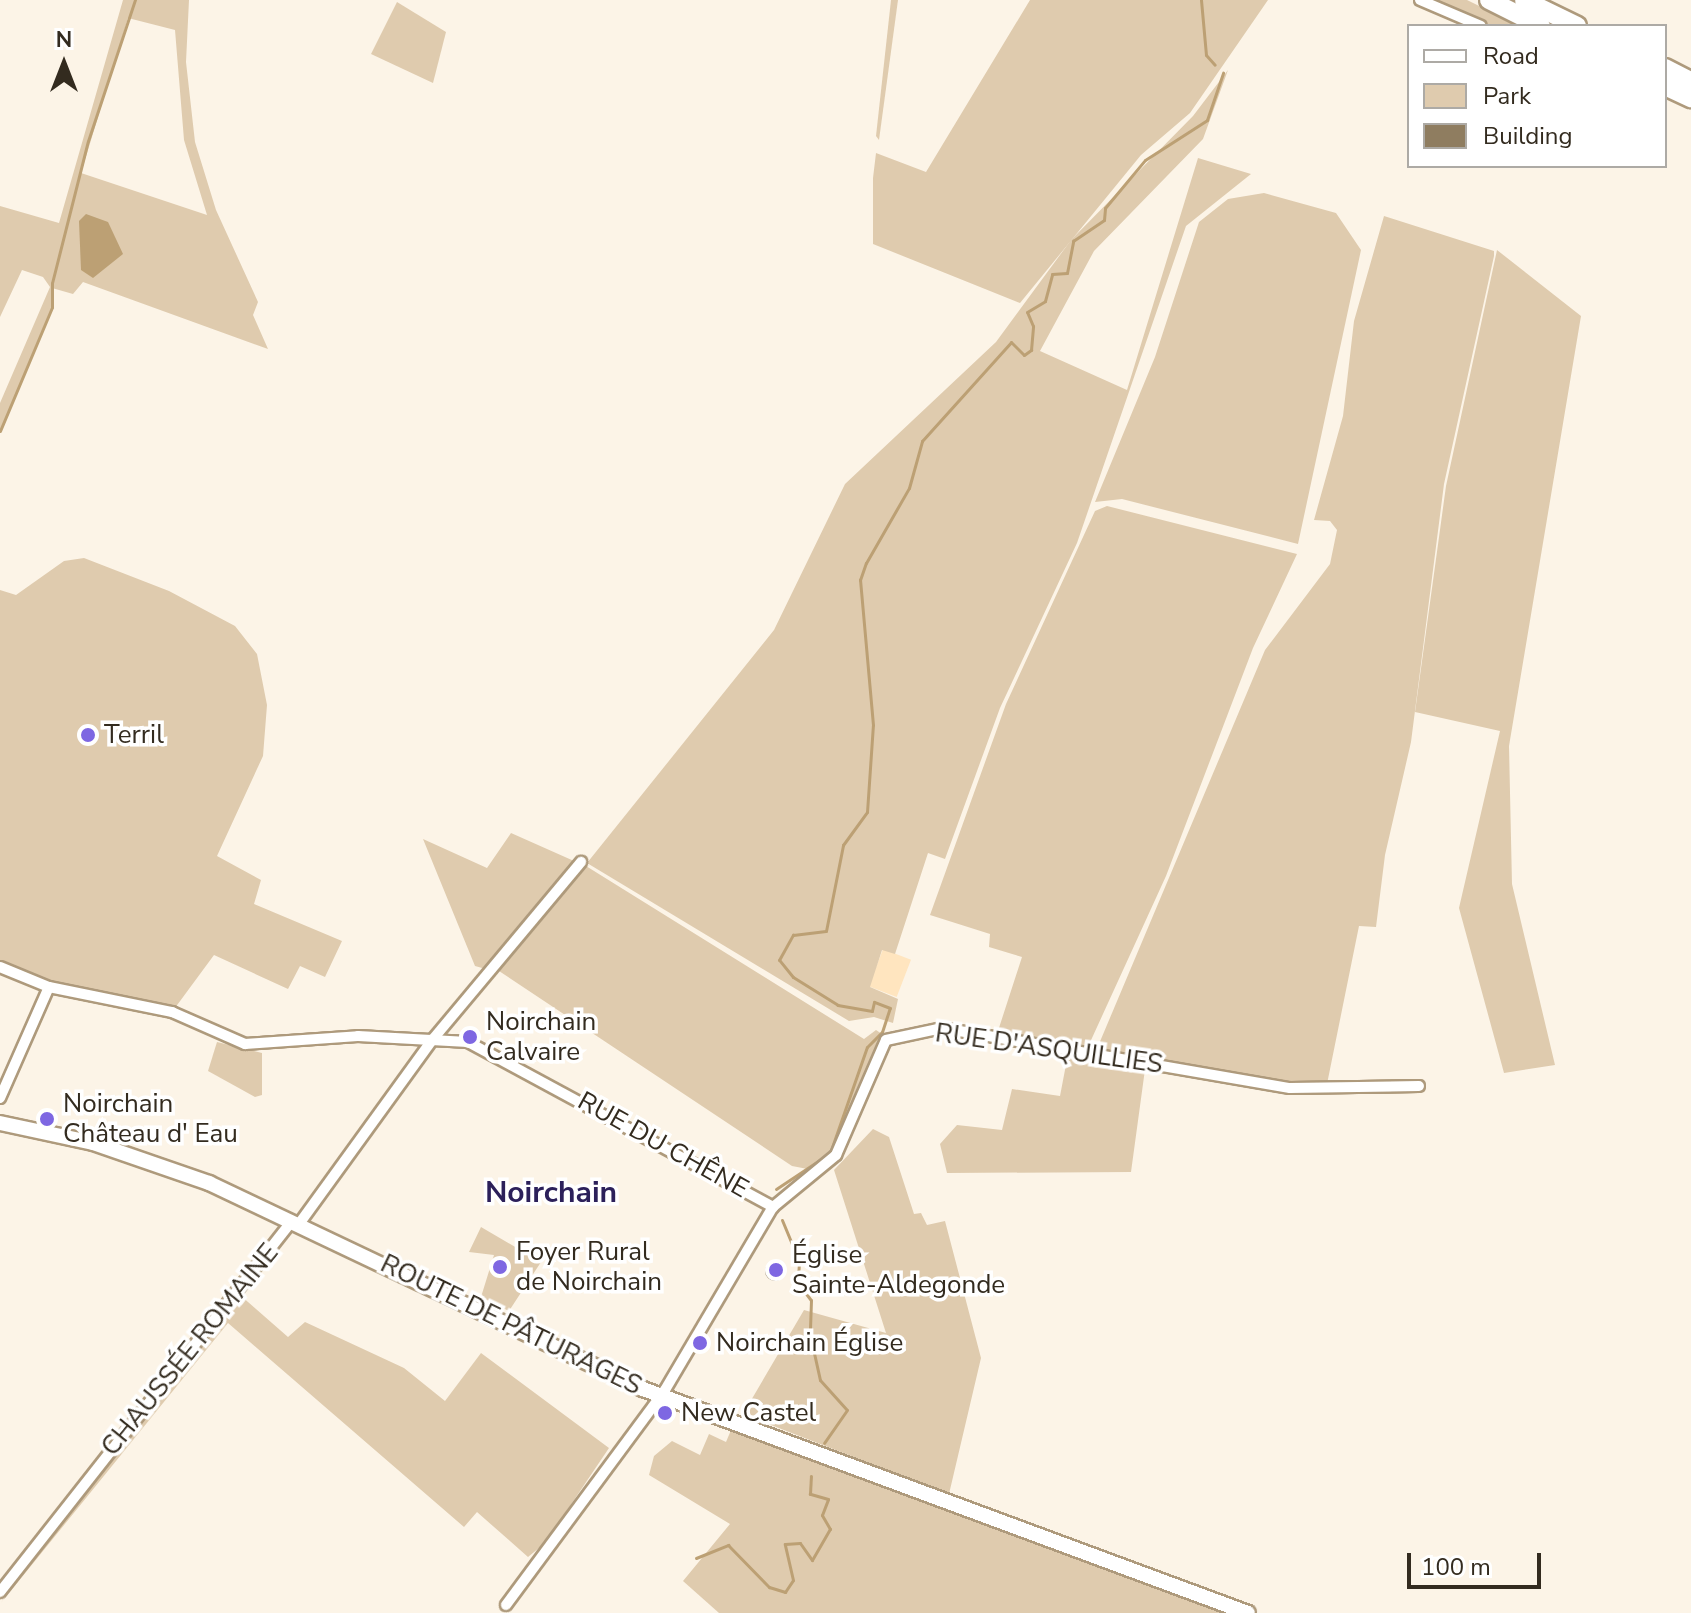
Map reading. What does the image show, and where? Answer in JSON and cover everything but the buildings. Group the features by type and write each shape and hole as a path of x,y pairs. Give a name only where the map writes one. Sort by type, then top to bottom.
{"highway":[{"path":"1489,0 1537,24"},
{"path":"1524,0 1573,24"},
{"path":"1667,69 1691,81"},
{"path":"1667,87 1691,98"}],"main road":[{"name":"ROUTE DE PÂTURAGES","path":"0,1123 149,1160 296,1222 658,1395 1248,1613"}],"street":[{"path":"1420,0 1476,24"},
{"name":"CHAUSSÉE ROMAINE","path":"0,1592 87,1479 296,1222 433,1039 581,862"},
{"name":"RUE DU CHÊNE","path":"0,967 49,987 172,1012 245,1044 433,1039 468,1042 516,1063 773,1207"},
{"path":"0,1098 49,987"},
{"name":"RUE D'ASQUILLIES","path":"506,1605 658,1395 773,1207 836,1155 881,1046 919,1030 997,1036 1310,1091 1419,1086"}],"shaded area":[{"path":"86,214 108,222 123,254 93,278 81,270 79,221"},
{"path":"883,949 911,960 897,997 869,986"}],"green space":[{"path":"123,0 189,0 186,62 195,142 216,210 258,302 253,315 268,349 83,282 73,294 52,288 52,307 0,431 0,403 50,287 43,277 22,270 0,317 0,206 59,223","holes":["128,18 175,30 184,140 207,215 81,173"]},
{"path":"891,0 898,0 879,140 876,136"},
{"path":"1030,0 1268,0 1190,113 1141,155 1020,303 873,244 873,178 876,153 926,172"},
{"path":"1431,0 1467,0 1516,24 1484,24"},
{"path":"397,2 446,32 433,83 371,54"},
{"path":"1228,70 1203,139 1094,251 1040,351 1127,390 1198,158 1251,174 1186,226 1077,543 1000,708 945,859 928,853 895,954 882,950 870,987 898,999 893,1023 874,1017 849,1021 587,863 774,630 845,484 996,342 1071,240 1193,116"},
{"path":"1264,193 1336,213 1361,250 1298,544 1122,499 1095,502 1155,357 1199,222 1228,199"},
{"path":"1384,216 1494,251 1494,256 1444,484 1411,742 1385,855 1376,927 1359,926 1326,1089 1096,1051 1265,650 1330,564 1337,530 1330,521 1314,520 1343,416 1354,321"},
{"path":"1497,250 1581,316 1509,746 1512,884 1555,1065 1504,1073 1459,908 1500,731 1415,712 1446,486"},
{"path":"1107,506 1297,554 1253,648 1166,876 1087,1049 997,1034 1022,957 989,947 990,934 930,915 1006,704 1095,511"},
{"path":"84,558 169,591 235,626 257,654 267,705 263,756 217,856 261,880 254,904 342,941 325,977 300,966 288,989 214,955 172,1012 49,987 0,967 0,590 16,595 64,561"},
{"path":"511,833 574,861 493,971 475,966 423,839 487,868"},
{"path":"586,866 864,1039 876,1030 885,1036 842,1140 818,1171 792,1166 499,971"},
{"path":"217,1042 262,1053 262,1095 255,1097 208,1071"},
{"path":"1069,1049 1146,1062 1131,1172 947,1173 940,1144 957,1125 1002,1130 1012,1089 1060,1096"},
{"path":"873,1129 889,1137 914,1214 921,1213 927,1225 945,1221 981,1358 949,1494 743,1414 804,1310 886,1333 834,1170"},
{"path":"481,1227 541,1262 509,1311 481,1297 494,1255 469,1252"},
{"path":"240,1295 288,1337 305,1322 404,1368 445,1401 481,1353 609,1448 545,1543 528,1557 477,1512 464,1527 228,1323 0,1604"},
{"path":"734,1423 1248,1613 719,1613 683,1581 730,1524 649,1475 654,1456 672,1441 700,1455 709,1434 726,1442"}],"waterway":[{"path":"0,431 52,307 52,283 88,141 135,0"},
{"path":"1201,0 1206,55 1215,65"},
{"path":"776,1189 830,1153 867,1047 882,1032 890,1008 874,1002 872,1011 838,1005 793,977 779,960 793,935 826,931 843,845 867,812 873,725 860,580 866,563 909,488 922,441 1011,342 1024,355 1031,350 1033,326 1027,312 1045,301 1052,274 1067,273 1073,241 1104,220 1105,208 1145,160 1207,120 1223,73"},
{"path":"782,1220 799,1261 798,1283 811,1300 810,1335 820,1380 847,1410 824,1443"},
{"path":"696,1558 728,1545 769,1587 785,1592 793,1580 785,1544 800,1543 812,1560 830,1529 822,1515 828,1499 810,1494 811,1476"}],"place":[{"name":"Terril","path":"88,735"},
{"name":"Noirchain Calvaire","path":"470,1037"},
{"name":"Noirchain Château d' Eau","path":"47,1119"},
{"name":"Foyer Rural de Noirchain","path":"500,1267"},
{"name":"Église Sainte-Aldegonde","path":"776,1270"},
{"name":"Noirchain Église","path":"700,1343"},
{"name":"New Castel","path":"665,1413"}],"district":[{"name":"Noirchain","path":"551,1193"}]}
